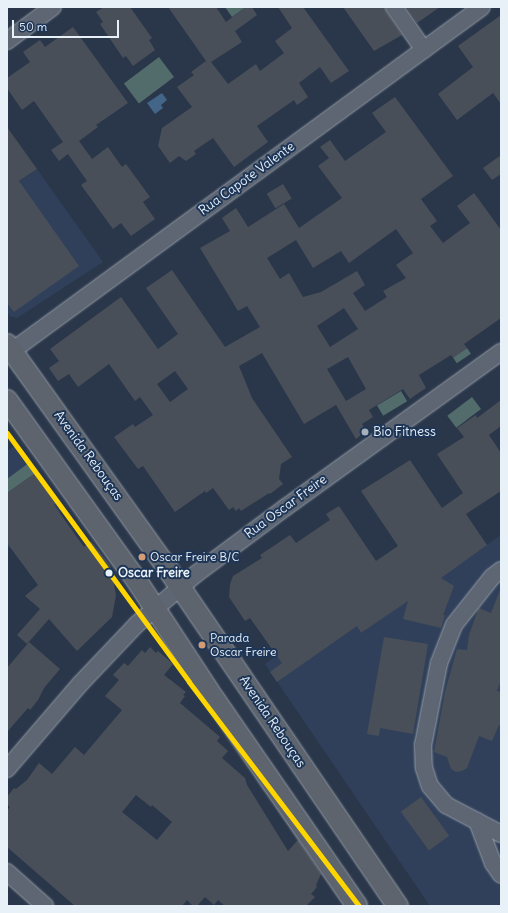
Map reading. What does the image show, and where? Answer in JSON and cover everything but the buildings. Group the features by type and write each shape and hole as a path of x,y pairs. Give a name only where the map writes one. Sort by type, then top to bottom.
{"main road":[{"name":"Avenida Rebouças","path":"9,347 180,588 398,906"},
{"path":"7,400 156,608 220,706 357,906"}],"street":[{"path":"7,41 53,7"},
{"path":"394,7 424,50"},
{"name":"Rua Capote Valente","path":"9,347 482,7"},
{"name":"Rua Oscar Freire","path":"7,769 81,683 137,624 180,588 286,507 501,352"},
{"path":"501,570 492,577 454,625 439,663 422,744 424,768 430,786 446,805 501,834"},
{"path":"477,821 493,863 501,875"},
{"path":"7,872 38,904"}],"shaded area":[{"path":"162,93 167,100 161,105 163,108 155,114 147,103"},
{"path":"37,169 103,262 17,318 10,316 7,312 7,190"},
{"path":"17,444 66,509 7,549 7,451"},
{"path":"501,535 501,906 430,906 265,664 345,606 361,633"}],"green space":[{"path":"225,7 246,7 232,17"},
{"path":"159,57 174,77 139,103 124,83"},
{"path":"467,348 471,354 457,363 453,358"},
{"path":"401,391 407,401 383,416 377,405"},
{"path":"472,397 481,409 456,428 447,416"},
{"path":"30,462 37,472 7,493 7,479"}],"transit line":[{"path":"7,433 189,682 359,906"}],"place":[{"name":"Bio Fitness","path":"365,432"},
{"name":"Oscar Freire B/C","path":"142,557"},
{"name":"Oscar Freire","path":"109,573"},
{"name":"Parada Oscar Freire","path":"202,645"}]}
